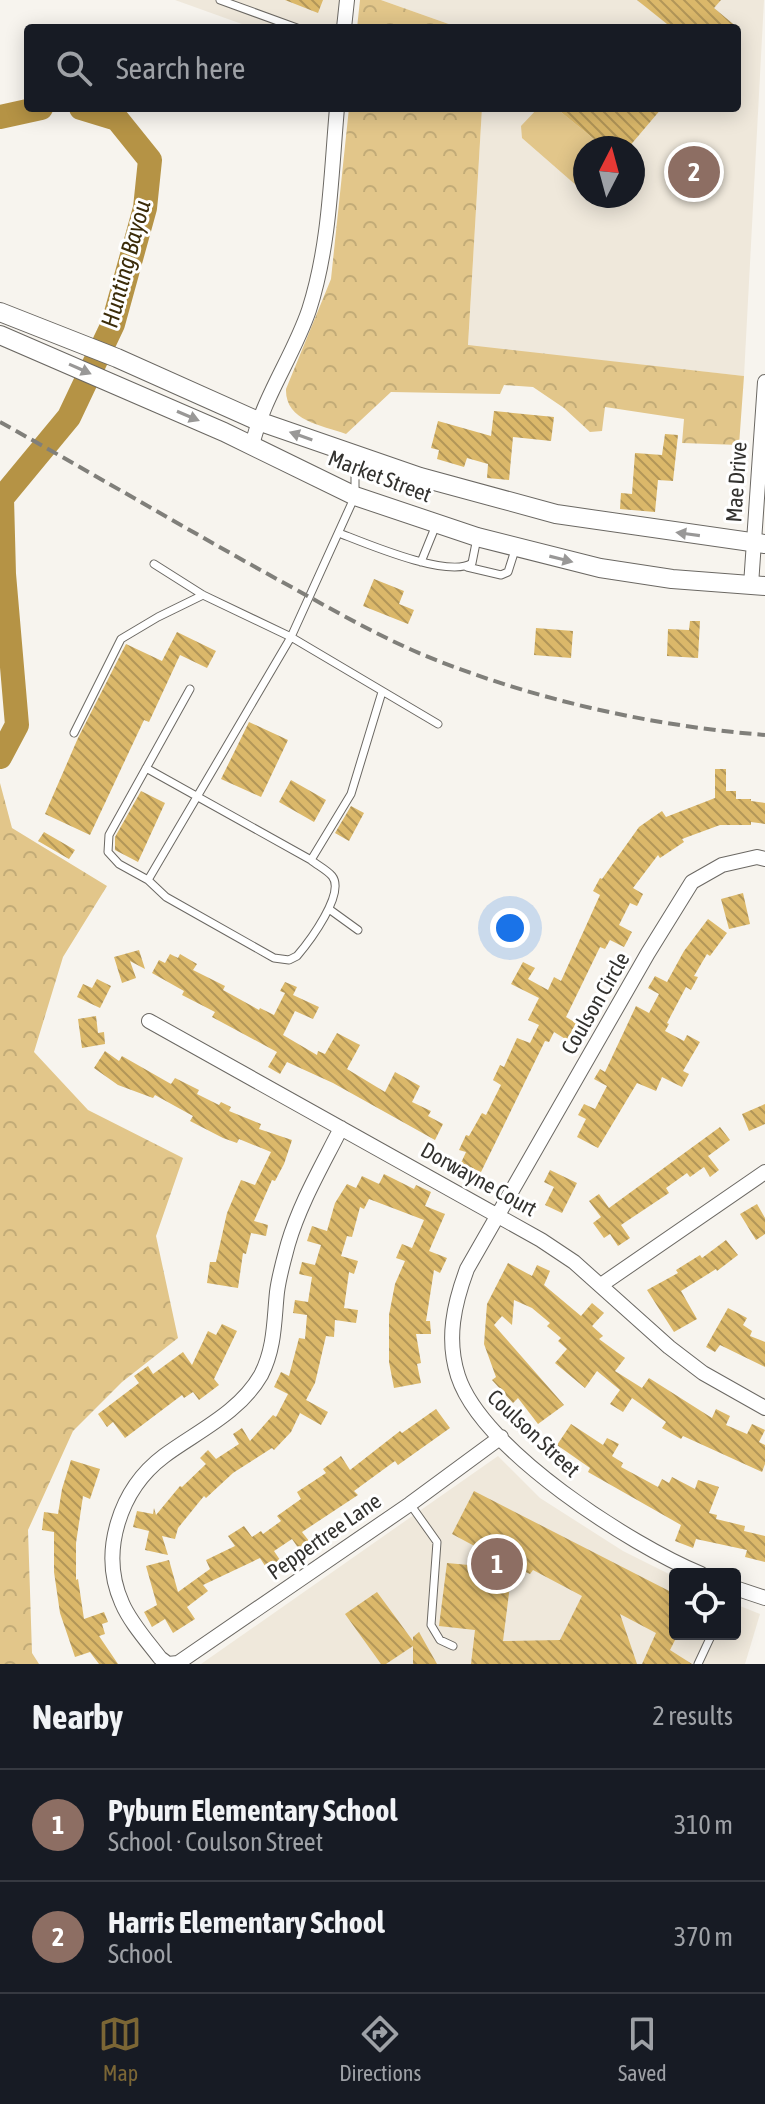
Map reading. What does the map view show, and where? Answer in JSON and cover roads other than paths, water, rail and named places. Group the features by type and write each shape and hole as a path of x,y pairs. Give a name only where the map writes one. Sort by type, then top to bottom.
{"main road":[{"name":"Market Street","path":"0,312 117,358 258,421 420,477 556,514 760,544"},
{"name":"Market Street","path":"0,335 252,446 355,496 477,537 600,568 672,579 758,585"}],"street":[{"path":"344,24 347,0"},
{"path":"252,446 258,421 308,312 323,256 337,112"},
{"name":"Mae Drive","path":"758,585 765,382"},
{"name":"Coulson Circle","path":"499,1215 648,953 692,882 722,865 757,857 765,859"},
{"name":"Dorwayne Court","path":"149,1021 499,1215 574,1262 669,1347 703,1373 765,1408"},
{"path":"168,1664 160,1658 123,1606 115,1585 113,1541 118,1517 147,1469 231,1411 260,1376 270,1355 277,1289 288,1244 306,1198 341,1128"},
{"path":"601,1285 765,1172"},
{"name":"Coulson Street","path":"499,1215 467,1269 451,1322 458,1376 470,1404 524,1460 563,1493 619,1531 690,1568"},
{"name":"Peppertree Lane","path":"168,1664 178,1663 410,1504 501,1437"},
{"path":"741,1590 765,1598"}],"lane":[{"path":"220,0 286,24"},
{"path":"148,880 291,637 355,496 355,454"},
{"path":"421,562 436,523"},
{"path":"339,533 421,562 467,567 501,575 508,572 516,548"},
{"path":"467,567 472,563 477,537"},
{"path":"154,564 203,595 291,637 438,724"},
{"path":"74,733 121,639 203,595"},
{"path":"146,768 311,860 333,876 336,886 329,909 297,956 281,961 166,897 148,880 112,859 107,843 146,768 190,689"},
{"path":"311,860 351,794 382,692"},
{"path":"329,909 358,930"},
{"path":"410,1504 437,1542 431,1625 440,1640 453,1646"},
{"path":"698,1664 709,1640"}],"waterway":[{"name":"Hunting Bayou","path":"0,117 24,112"},
{"name":"Hunting Bayou","path":"0,757 17,725 4,574 2,498 69,417 113,324 145,208 150,160 117,119 94,112"}],"railway":[{"path":"0,422 331,609 422,654 520,689 600,710 682,725 765,735"}],"place":[{"name":"Harris Elementary School","path":"694,172"},
{"name":"Pyburn Elementary School","path":"497,1564"}]}
